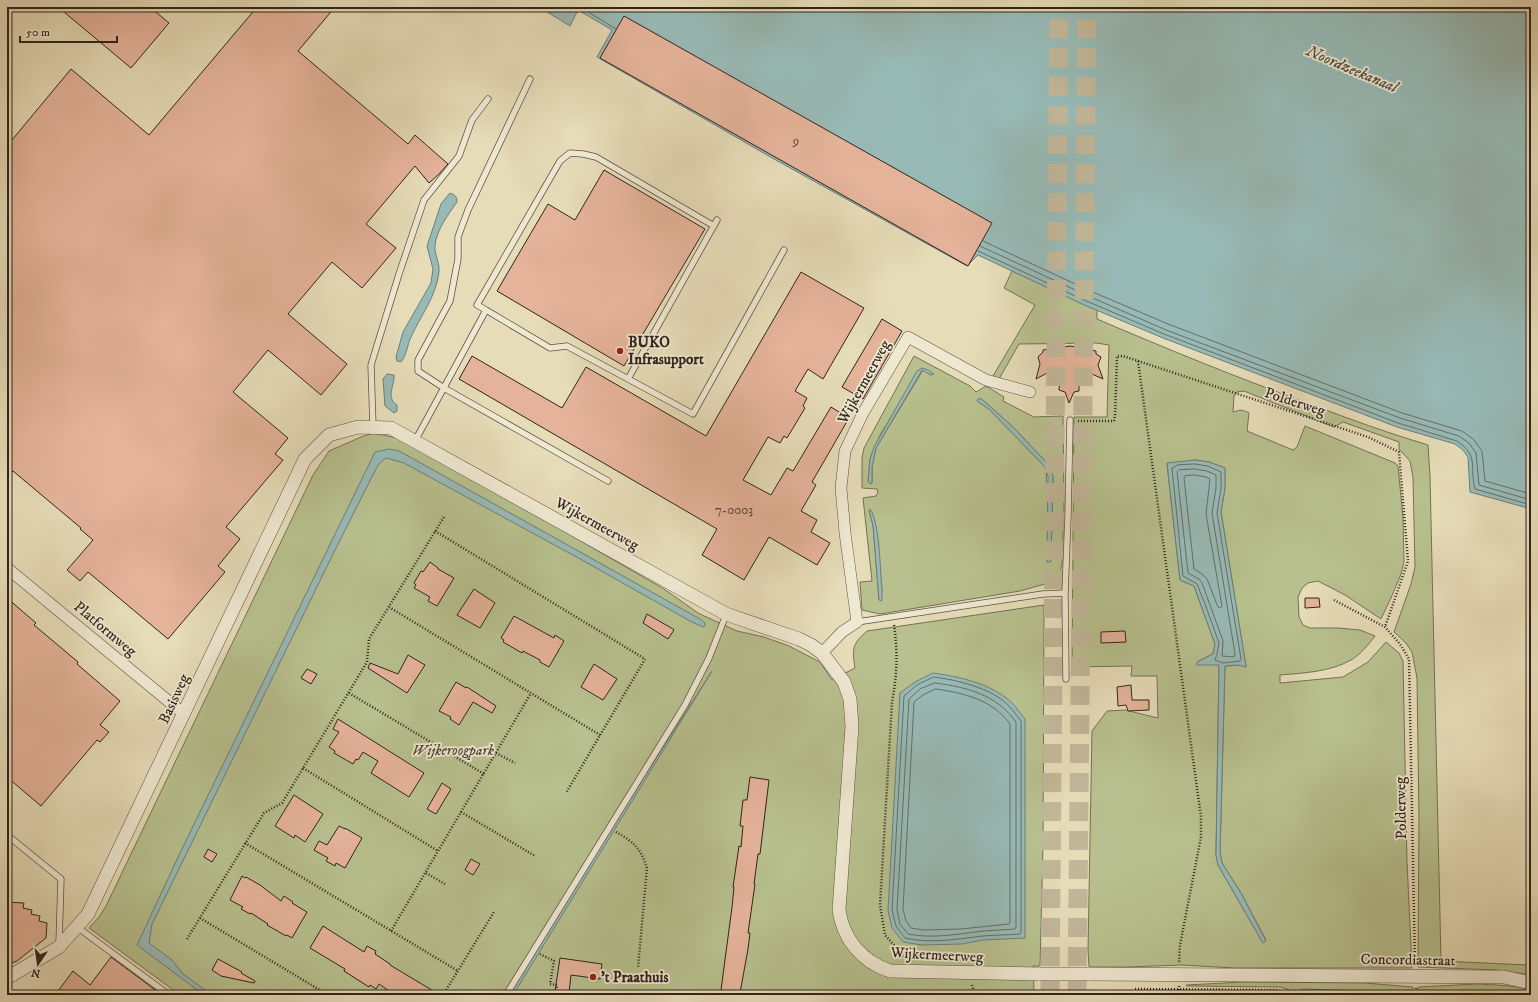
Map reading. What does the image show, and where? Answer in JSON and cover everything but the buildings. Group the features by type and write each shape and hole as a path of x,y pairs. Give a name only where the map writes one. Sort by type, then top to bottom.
{"street":[{"name":"Wijkermeerweg","path":"857,622 845,533 841,488 845,451 863,413 908,338 986,380 1030,392"},
{"name":"Wijkermeerweg","path":"358,427 391,428 726,614 799,639 822,653 844,682 852,708 839,910 842,924 848,938 865,958 882,969 890,971 1040,974 1285,975"},
{"name":"Basisweg","path":"7,978 59,947 88,914 305,459 329,435 358,427"},
{"name":"Platformweg","path":"7,568 184,714"},
{"path":"822,653 842,632 857,622"},
{"name":"Concordiastraat","path":"1285,975 1504,977 1531,982"}],"lane":[{"path":"530,79 468,210 458,237 458,259 450,301 418,360 418,371 444,388 608,481"},
{"path":"373,428 371,406 371,365 424,200 459,156 472,120 488,99"},
{"path":"628,378 715,223 596,158 583,154 570,153 560,161 477,305 550,348 567,346 693,414 784,250"},
{"path":"415,442 486,310"},
{"path":"1066,679 1065,593 1070,420"},
{"path":"857,622 1043,594 1065,593"},
{"path":"506,995 685,704 709,658 726,614"},
{"path":"7,835 61,879 59,947"},
{"path":"77,927 169,995"}],"path":[{"name":"Polderweg","path":"1070,420 1114,421 1117,356 1123,356 1368,437 1399,452 1408,561 1385,627"},
{"path":"1138,361 1201,817 1201,837 1180,945 1180,995"},
{"path":"187,939 264,813 282,803 367,662 369,639 444,517"},
{"path":"435,531 646,659 566,793"},
{"name":"Polderweg","path":"1334,600 1385,627 1400,644 1409,659 1416,994"},
{"path":"389,607 600,735"},
{"path":"892,617 897,644 895,687 892,702 880,906 886,935 907,960"},
{"path":"348,693 484,774"},
{"path":"391,930 531,693"},
{"path":"496,753 515,763"},
{"path":"303,768 438,851"},
{"path":"461,812 535,856"},
{"path":"618,833 632,841 643,855 647,868 638,968"},
{"path":"245,843 458,971"},
{"path":"426,873 445,884"},
{"path":"443,995 494,912"},
{"path":"200,918 328,995"},
{"path":"538,954 554,961 550,984 557,985 556,995"},
{"path":"1127,988 1276,990 1290,995"},
{"path":"1299,995 1303,991 1416,994"}],"green space":[{"path":"1012,271 1097,310 1097,319 1229,374 1369,426 1428,445 1430,476 1441,961 1528,965 1531,966 1531,975 1497,970 1418,967 1419,818 1417,678 1412,652 1406,643 1394,632 1411,584 1415,567 1413,477 1410,461 1399,449 1399,442 1343,422 1334,427 1244,391 1237,392 1234,396 1233,412 1241,410 1249,413 1247,431 1293,450 1297,447 1305,426 1395,463 1398,466 1403,518 1404,562 1401,574 1381,619 1345,595 1318,581 1308,583 1302,588 1298,597 1299,617 1303,625 1310,628 1360,630 1375,636 1355,658 1343,664 1307,673 1280,675 1280,683 1343,677 1368,662 1386,642 1399,653 1403,661 1407,862 1412,968 1235,968 1182,965 1089,967 1088,950 1092,731 1107,711 1125,710 1158,718 1157,676 1131,676 1132,666 1072,667 1074,417 1107,417 1109,345 1096,343 1019,344 999,379 993,376 1035,305 1004,288","holes":["1195,460 1209,462 1225,468 1225,488 1221,512 1246,667 1239,665 1225,666 1220,852 1222,863 1241,893 1266,940 1263,943 1218,865 1216,855 1219,665 1197,662 1213,654 1215,644 1194,586 1180,580 1167,464"]},
{"path":"914,356 970,386 976,392 986,386 1004,397 1003,401 1034,417 1063,416 1064,507 1062,564 1060,572 1045,584 1020,591 880,614 862,610 860,582 872,581 863,498 876,496 878,492 877,489 862,488 862,458 864,448","holes":["922,368 931,375 923,370 876,448 872,467 872,483 868,481 870,459 880,435","979,398 984,401 1014,428 1050,467 1053,476 1050,562 1046,468 989,409 977,401","869,511 876,527 882,590 879,600 873,525"]},
{"name":"Wijkeroogpark","path":"373,433 397,438 413,444 664,589 698,613 737,631 764,637 789,646 820,662 832,680 855,668 854,647 858,640 867,631 1044,605 1043,845 1040,966 1033,966 1034,991 1040,991 1040,995 180,995 89,928 106,906 313,475 329,451"},
{"path":"1244,982 1365,983 1413,987 1413,991 1302,989 1296,994 1280,987 1186,985"},
{"path":"1477,984 1524,988 1531,990 1531,995 1418,994 1418,987"},
{"path":"1089,991 1167,992 1172,995 1089,995"}],"water":[{"name":"Noordzeekanaal","path":"539,7 1531,7 1531,509 1470,492 1468,457 1463,450 1455,444 1397,427 1163,338 1082,304 978,255 967,266 774,159 597,57 612,30 578,10 570,26"},
{"path":"450,193 457,198 457,202 443,222 436,239 435,248 439,272 435,290 411,337 403,359 401,362 397,361 396,357 403,332 431,283 433,269 427,246 441,204"},
{"path":"922,368 934,374 931,375 922,370 876,448 872,467 871,484 868,482 870,459 874,447 917,371"},
{"path":"387,374 394,375 391,395 393,402 397,405 397,411 394,413 385,406 383,379"},
{"path":"979,398 1014,428 1050,467 1053,476 1050,562 1047,562 1048,477 1046,468 989,409 977,401"},
{"path":"389,449 399,451 410,457 700,619 705,623 705,626 703,627 690,621 404,463 386,458 378,465 335,550 152,924 149,943 172,960 183,974 212,995 204,995 137,945 180,853 375,452"},
{"path":"1195,460 1209,462 1225,468 1225,488 1221,512 1246,667 1238,665 1225,666 1220,852 1222,863 1241,893 1266,941 1263,943 1218,865 1216,855 1219,665 1197,665 1197,662 1213,654 1215,644 1194,586 1180,580 1167,463"},
{"path":"870,509 876,525 878,536 882,590 881,601 879,600 873,525 869,511"},
{"path":"712,671 513,995 504,995"},
{"path":"933,673 964,679 994,690 1003,695 1013,704 1025,719 1025,938 983,940 962,944 922,945 903,942 892,928 888,911 900,693 915,682"}],"tunnel":[{"path":"1050,995 1059,7"},
{"path":"1077,995 1087,7"}],"place":[{"name":"BUKO Infrasupport","path":"620,351"},
{"name":"'t Praathuis","path":"593,977"}]}
